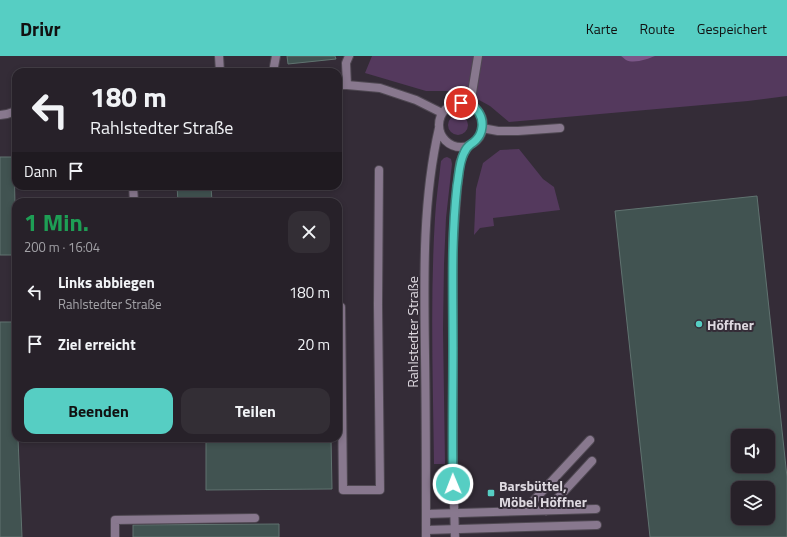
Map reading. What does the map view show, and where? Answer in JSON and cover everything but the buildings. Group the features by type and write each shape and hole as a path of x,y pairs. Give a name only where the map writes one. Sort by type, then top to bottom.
{"street":[{"path":"219,56 220,68"},
{"path":"274,68 276,56"},
{"path":"347,85 346,63 349,56"},
{"path":"470,105 478,56"},
{"path":"342,85 380,88 416,100 442,113 454,104 464,103 475,108 482,119 480,134 477,140 469,145 460,163 453,242 454,533"},
{"path":"0,115 12,112"},
{"name":"Rahlstedter Straße","path":"426,533 424,250 432,164 442,113"},
{"path":"439,128 443,137 451,144 458,146 469,145"},
{"path":"482,128 498,131 560,128"},
{"path":"342,398 343,490 380,490 378,170"},
{"path":"524,511 590,440"},
{"path":"546,511 592,461"},
{"path":"426,514 596,509"},
{"path":"115,537 115,520 255,518"},
{"path":"426,533 454,533 597,525"}],"shaded area":[{"path":"372,56 787,56 787,96 748,101 509,122 490,106 470,95 450,91 426,91 365,73"},
{"path":"621,56 655,56 645,60 629,61"},
{"path":"458,115 465,118 468,125 465,132 458,135 451,132 448,125 451,118"},
{"path":"519,149 543,179 554,187 560,210 493,218 494,226 480,228 474,235 476,189 483,163 500,150"},
{"path":"447,157 451,159 452,164 446,218 444,264 443,329 445,464 434,464 432,341 433,249 435,211 441,161"}],"place":[{"name":"Höffner","path":"699,324"},
{"name":"Barsbüttel, Möbel Höffner","path":"491,493"}],"route":[{"path":"453,484 453,242 457,190 460,163 469,145 479,137 483,125 482,119 475,108 461,103"}]}
